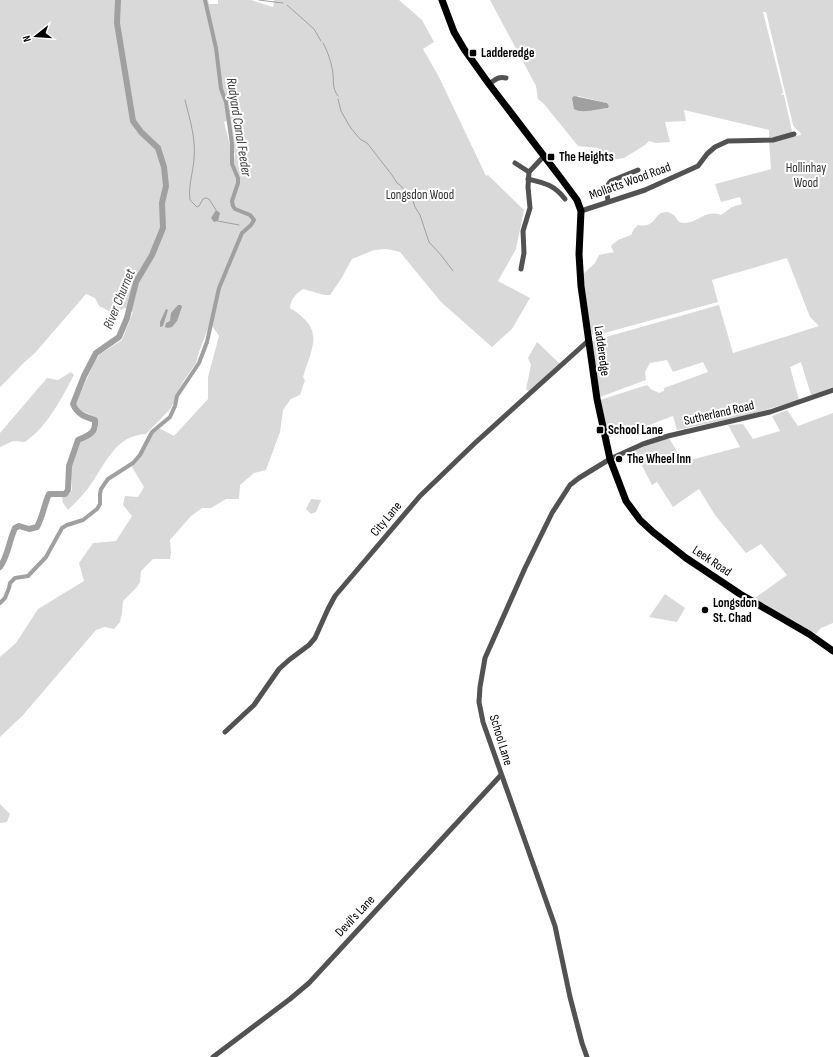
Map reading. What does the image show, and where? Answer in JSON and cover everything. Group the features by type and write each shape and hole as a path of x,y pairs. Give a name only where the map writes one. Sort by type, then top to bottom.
{"highway":[{"path":"442,0 454,32 464,49 577,200 581,210"},
{"name":"Ladderedge","path":"581,210 579,254 581,286 600,417 610,459"},
{"name":"Leek Road","path":"610,459 626,501 640,520 653,532 686,558 740,594 809,634 833,651"}],"street":[{"path":"489,84 497,78 506,78"},
{"name":"Mollatts Wood Road","path":"581,210 645,190 698,166 715,147 728,141 773,140 794,134"},
{"path":"521,269 524,253 524,231 530,208 529,172 544,156"},
{"path":"515,163 529,172"},
{"path":"608,201 608,184 611,181 638,170"},
{"path":"528,179 548,184 565,198"},
{"name":"City Lane","path":"225,732 254,705 279,669 309,646 315,638 328,609 336,596 420,496 475,443 588,341"},
{"name":"Sutherland Road","path":"610,459 643,444 668,436 770,412 833,390"},
{"name":"School Lane","path":"587,1057 564,974 555,926 483,722 479,702 485,658 525,568 561,499 570,485 610,459"},
{"name":"Devil's Lane","path":"213,1057 290,1000 309,983 501,775"}],"green space":[{"name":"Longsdon Wood","path":"0,0 208,0 209,4 218,4 218,0 251,0 273,7 274,0 399,0 422,20 434,42 423,49 439,77 486,176 488,175 524,210 516,249 498,281 530,298 512,329 492,347 441,302 400,252 387,249 374,250 352,259 330,295 324,295 303,289 294,297 290,308 308,323 312,331 313,346 303,377 305,380 300,395 291,399 283,410 280,432 266,470 254,473 240,485 239,499 226,499 211,508 202,508 191,516 170,540 170,559 153,559 141,571 140,582 123,601 120,622 114,629 104,627 96,630 23,715 0,737 0,657 16,643 38,609 84,581 79,563 93,543 116,541 132,516 123,505 125,496 138,497 144,487 132,467 147,437 159,428 174,436 208,399 208,377 219,336 210,323 196,363 183,382 171,408 146,434 135,436 119,445 106,461 87,490 68,510 63,503 62,496 69,494 72,490 71,468 79,442 94,434 98,428 94,417 78,409 76,404 94,363 100,354 122,340 133,312 125,308 113,313 99,306 95,298 86,294 35,353 0,387","holes":["229,120 235,155 234,161 224,122"]},
{"name":"Hollinhay Wood","path":"490,0 833,0 833,387 811,395 801,362 790,367 799,400 748,415 677,430 673,416 623,435 621,432 608,438 600,400 647,385 652,390 660,393 664,391 664,388 708,372 703,362 673,372 667,360 650,363 645,372 646,380 600,397 592,341 719,305 733,353 819,326 810,317 787,258 712,280 718,302 597,335 592,334 590,330 583,274 595,263 599,255 614,252 611,247 618,240 631,235 638,225 643,226 650,224 658,215 662,213 668,212 674,215 680,222 689,223 705,215 721,215 732,207 742,204 740,197 721,202 715,184 771,169 769,141 801,135 793,125 766,12 763,12 783,92 781,95 784,95 792,131 791,134 769,138 769,130 684,110 686,121 665,122 670,142 656,143 649,141 624,158 608,161 598,148 578,146 544,104 538,99 536,86","holes":["578,96 607,103 609,106 608,108 581,111"]},
{"path":"537,342 561,365 529,392 526,389 531,365 528,358"},
{"path":"71,372 74,375 59,403 41,428 25,442 13,441 0,447 0,433 47,378 58,380"},
{"path":"787,410 798,426 833,413 833,623 821,628 816,634 755,598 787,575 761,544 746,553 715,515 699,489 673,507 657,482 652,485 634,450 669,438 683,462 740,447 728,425 743,424 753,439 780,431 772,416"},
{"path":"311,499 321,500 316,512 311,514 306,509"},
{"path":"665,594 685,608 677,622 649,617"},
{"path":"0,804 10,814 7,822 0,823"}],"shaded area":[{"path":"574,96 607,103 609,106 608,108 590,111 577,110 574,109 572,98"},
{"path":"216,210 220,213 218,221 214,222 211,218"},
{"path":"178,305 181,305 182,307 177,321 172,327 165,327 166,323 170,321 171,313"},
{"path":"166,309 168,310 163,326 160,327 160,322"}],"waterway":[{"name":"River Churnet","path":"0,567 5,558 15,528 19,526 29,529 37,527 49,494 65,494 68,490 69,466 78,440 91,433 95,425 95,420 82,415 73,404 84,376 96,353 119,337 127,318 136,282 152,255 163,228 162,203 166,186 164,167 158,148 141,132 133,121 117,23 118,0"},
{"name":"Rudyard Canal Feeder","path":"0,603 5,598 10,583 15,578 28,576 46,557 62,528 83,520 97,509 100,504 101,489 108,479 133,463 140,455 152,432 170,417 175,406 177,396 199,363 207,342 219,288 242,233 254,220 250,215 235,209 233,206 232,201 238,183 238,178 232,164 232,144 226,102 221,89 216,48 205,0"},
{"path":"259,0 283,3"},
{"path":"287,5 314,29 321,41"},
{"path":"323,43 331,62 334,88 338,96"},
{"path":"338,99 341,111 350,127 360,139 367,143 397,183 413,201 420,215 429,242 453,271"},
{"path":"185,100 194,144 190,200 197,207 203,199 209,199 216,210"},
{"path":"218,221 239,225"}],"place":[{"name":"Ladderedge","path":"473,53"},
{"name":"The Heights","path":"551,157"},
{"name":"School Lane","path":"600,430"},
{"name":"The Wheel Inn","path":"619,459"},
{"name":"Longsdon St. Chad","path":"705,610"}]}
